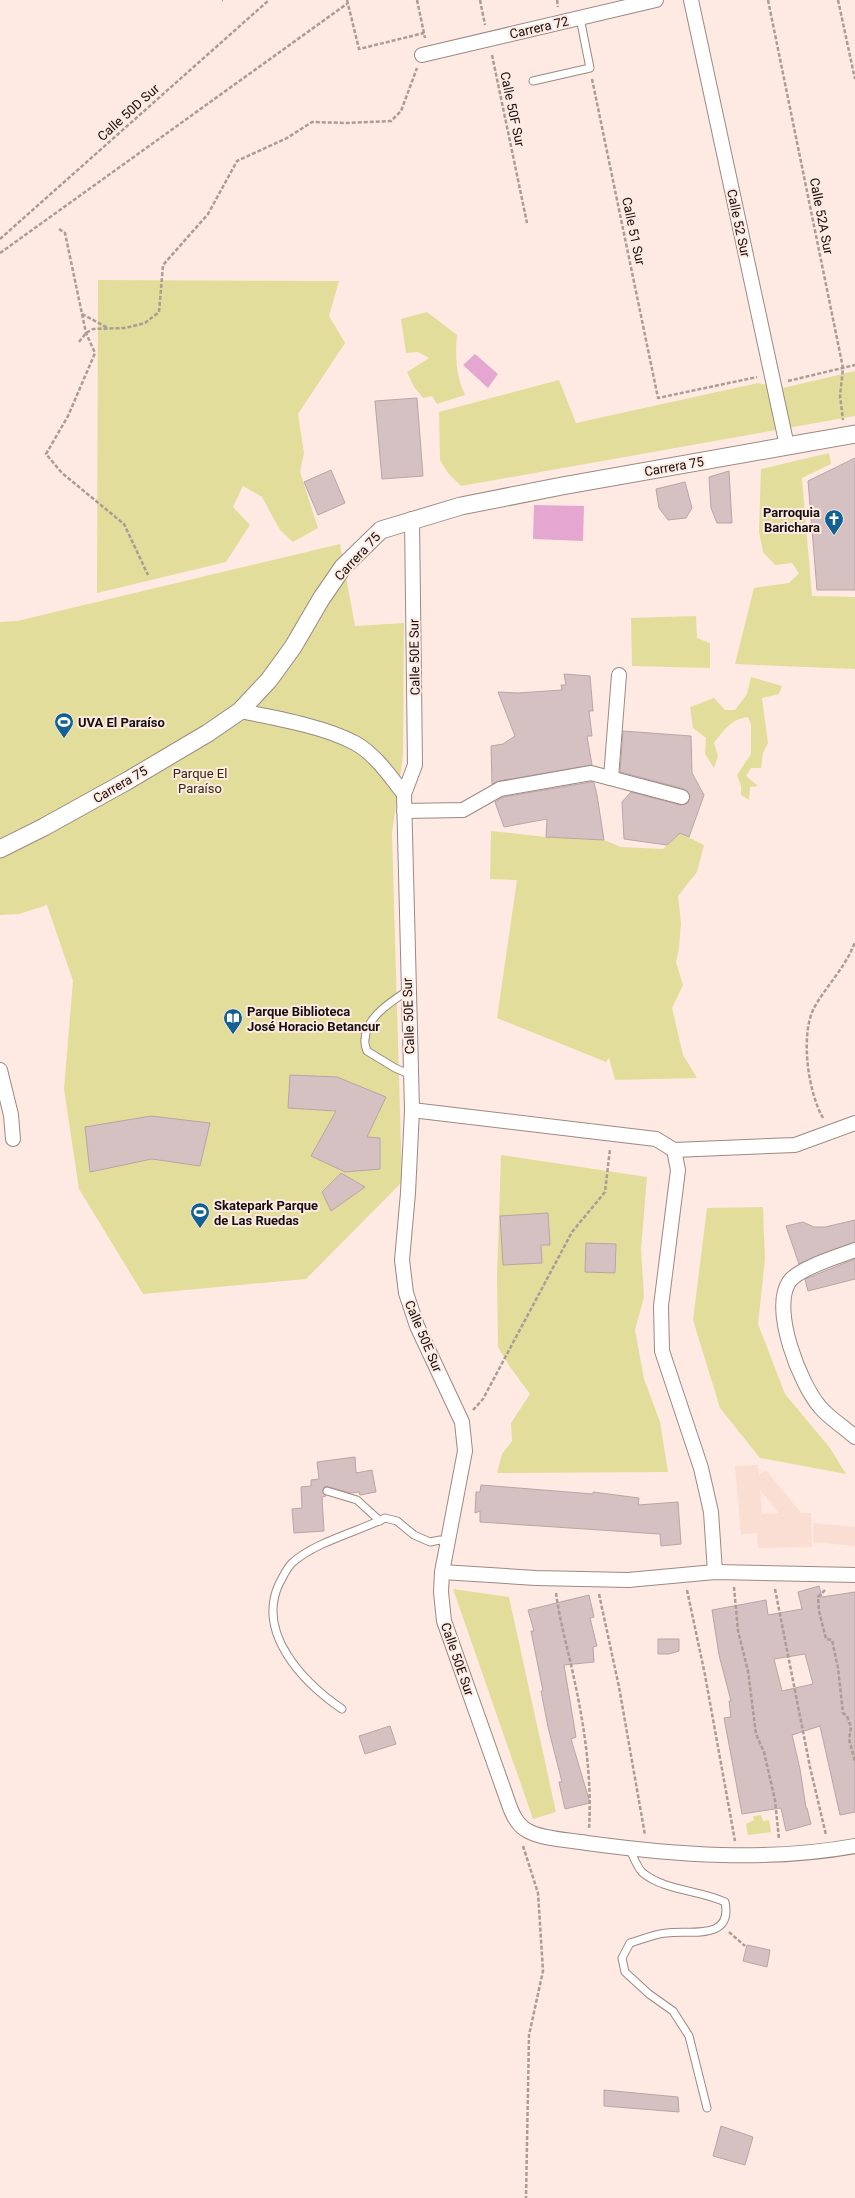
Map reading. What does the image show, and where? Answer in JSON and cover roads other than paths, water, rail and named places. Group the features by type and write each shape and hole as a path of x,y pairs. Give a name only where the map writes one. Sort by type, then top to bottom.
{"street":[{"name":"Carrera 72","path":"424,54 656,0"},
{"name":"Calle 52 Sur","path":"691,0 787,446"},
{"name":"Carrera 75","path":"0,849 44,827 127,781 208,733 240,711 269,680 293,647 322,598 343,567 380,530 412,519 460,506 562,486 850,435"},
{"name":"Calle 50E Sur","path":"412,519 415,765 404,794 407,991 412,1110 408,1193 402,1260 406,1293 417,1326 462,1422 465,1451 442,1572 441,1592 444,1621 515,1819 528,1831 550,1837 629,1848"},
{"path":"611,778 619,675"},
{"path":"240,711 321,731 355,743 380,764 404,794"},
{"path":"404,811 464,810 500,789 591,773 682,797"},
{"path":"0,1070 11,1115 13,1139"},
{"path":"412,1110 656,1139 674,1150 795,1145 855,1123"},
{"path":"674,1150 678,1170 661,1306 662,1351 701,1468 711,1512 715,1572"},
{"path":"855,1250 806,1269 790,1281 784,1300 785,1330 804,1382 820,1408 855,1437"},
{"path":"442,1572 597,1580 628,1580 715,1572 823,1573 855,1575"},
{"path":"629,1848 674,1854 784,1854 827,1851 855,1846"}],"lane":[{"path":"533,81 590,68 580,18"},
{"path":"407,991 384,1006 370,1025 365,1039 367,1051 395,1068 411,1075"},
{"path":"327,1491 357,1500 380,1521"},
{"path":"342,1709 308,1680 282,1646 276,1633 273,1619 274,1602 277,1589 292,1564 322,1546 385,1518 397,1521 414,1535 430,1542 440,1540 448,1543"},
{"path":"629,1848 642,1873 666,1885 712,1896 725,1902 728,1914 722,1925 705,1932 665,1933 630,1944 622,1958 625,1972 649,1994 673,2011 689,2036 707,2108"}],"place":[{"name":"Parroquia Barichara","path":"834,536"},
{"name":"UVA El Paraíso","path":"64,739"},
{"name":"Parque Biblioteca José Horacio Betancur","path":"233,1035"},
{"name":"Skatepark Parque de Las Ruedas","path":"200,1229"}],"park label":[{"name":"Parque El Paraíso","path":"200,780"}]}
